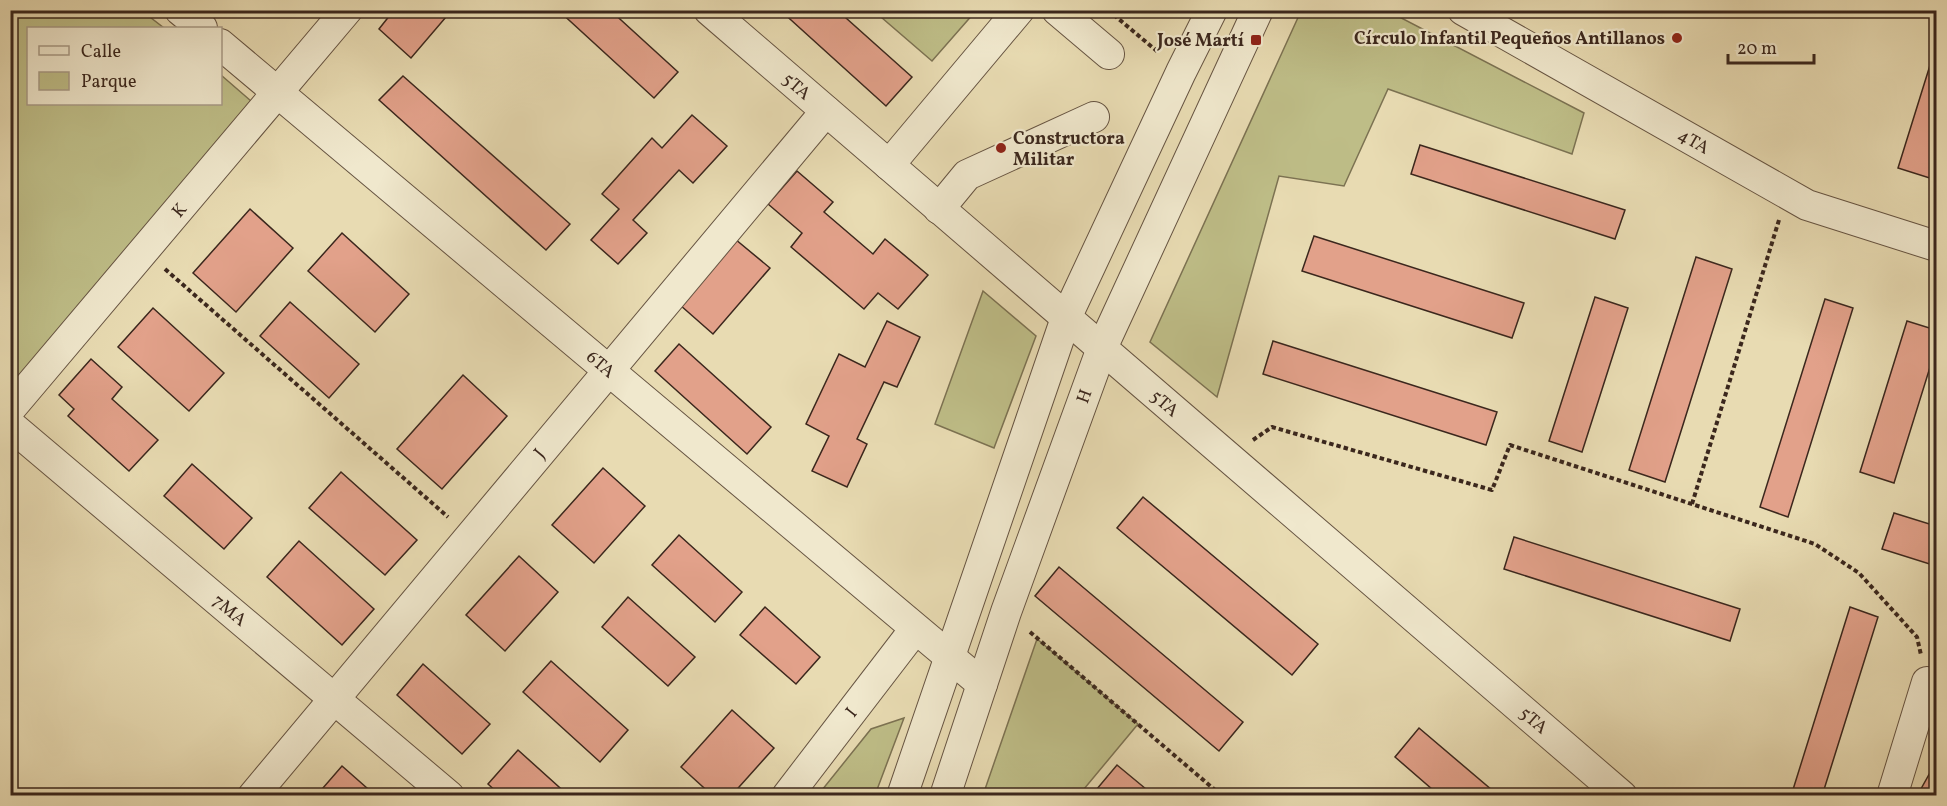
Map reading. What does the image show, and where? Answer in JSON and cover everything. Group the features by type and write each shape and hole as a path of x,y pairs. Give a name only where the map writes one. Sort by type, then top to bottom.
{"street":[{"path":"180,10 201,27"},
{"name":"K","path":"10,410 347,10"},
{"name":"5TA","path":"709,10 1622,795"},
{"path":"888,165 1019,10"},
{"path":"1057,10 1109,54"},
{"path":"902,795 1066,318 1212,10"},
{"name":"H","path":"945,795 1006,612 1102,348 1258,10"},
{"name":"4TA","path":"1463,10 1807,205 1936,246"},
{"name":"6TA","path":"222,46 982,684"},
{"name":"J","path":"254,795 826,111"},
{"path":"939,209 967,175 1094,117"},
{"name":"7MA","path":"10,425 448,795"},
{"name":"I","path":"787,795 915,629"},
{"path":"1892,795 1932,684"}],"path":[{"path":"1108,10 1181,72"},
{"path":"1692,504 1787,194"},
{"path":"144,251 469,537"},
{"path":"1228,457 1272,427 1492,490 1510,446 1692,504 1815,544 1859,573 1917,637 1932,684"},
{"path":"1006,612 1222,795"},
{"path":"1310,795 1312,789"}],"green space":[{"path":"971,10 974,13 932,61 874,11"},
{"path":"11,11 142,11 163,27 27,27 27,105 222,105 222,76 251,101 11,392"},
{"path":"1301,11 1388,11 1584,113 1572,154 1388,89 1344,186 1279,176 1217,397 1150,342"},
{"path":"983,291 1036,336 994,448 935,424"},
{"path":"1037,639 1138,724 1079,795 983,795"},
{"path":"904,718 875,795 818,795 871,729"}],"building":[{"path":"394,10 452,10 411,58 379,29"},
{"path":"558,10 610,10 678,72 654,98"},
{"path":"780,10 837,10 912,77 886,106"},
{"path":"1936,46 1936,180 1898,168"},
{"path":"403,76 570,224 546,250 379,100"},
{"path":"692,115 727,146 693,183 679,170 633,220 647,233 618,264 591,240 619,209 602,194 652,138 662,148"},
{"path":"1420,145 1625,210 1615,239 1411,174"},
{"path":"797,171 833,202 824,212 873,254 885,239 928,275 898,309 878,293 864,309 791,247 802,233 768,204"},
{"path":"250,209 293,248 236,312 193,273"},
{"path":"342,233 409,294 375,332 308,271"},
{"path":"1314,236 1524,303 1512,338 1302,271"},
{"path":"735,239 770,268 713,334 680,305"},
{"path":"1696,257 1732,269 1665,482 1629,470"},
{"path":"1595,297 1628,308 1582,452 1549,441"},
{"path":"1825,299 1853,308 1788,517 1760,507"},
{"path":"290,302 359,364 329,398 260,336"},
{"path":"153,308 224,373 189,411 118,347"},
{"path":"887,321 920,337 897,387 884,382 857,439 867,444 847,487 812,471 829,436 806,424 839,354 865,367"},
{"path":"1907,321 1936,330 1936,348 1894,483 1860,472"},
{"path":"1273,341 1497,412 1486,445 1263,374"},
{"path":"679,344 771,427 747,454 655,371"},
{"path":"91,359 122,387 112,399 158,440 129,471 68,416 74,409 59,395"},
{"path":"463,375 507,416 442,489 397,449"},
{"path":"192,464 252,518 224,549 164,496"},
{"path":"603,468 645,506 594,563 552,525"},
{"path":"341,472 417,540 385,575 309,508"},
{"path":"1143,497 1318,644 1292,675 1117,528"},
{"path":"1894,513 1936,526 1936,566 1882,549"},
{"path":"679,535 742,592 715,622 652,565"},
{"path":"1514,537 1740,609 1730,641 1504,569"},
{"path":"299,541 374,609 342,645 267,577"},
{"path":"519,556 558,592 505,651 466,615"},
{"path":"1059,567 1243,722 1219,751 1035,596"},
{"path":"628,597 695,657 668,686 602,627"},
{"path":"765,607 820,657 796,684 740,635"},
{"path":"1850,607 1878,617 1822,796 1791,796"},
{"path":"551,661 628,730 600,762 523,692"},
{"path":"423,664 490,724 462,754 397,695"},
{"path":"732,710 774,748 731,796 713,796 681,767"},
{"path":"1419,728 1499,796 1440,796 1395,757"},
{"path":"518,750 569,796 501,796 488,784"},
{"path":"1936,762 1936,796 1917,796"},
{"path":"1117,765 1146,789 1140,796 1091,796"},
{"path":"342,766 376,796 316,796"}],"place":[{"name":"Círculo Infantil Pequeños Antillanos","path":"1677,38"},
{"name":"José Martí","path":"1256,40"},
{"name":"Constructora Militar","path":"1001,148"}]}
